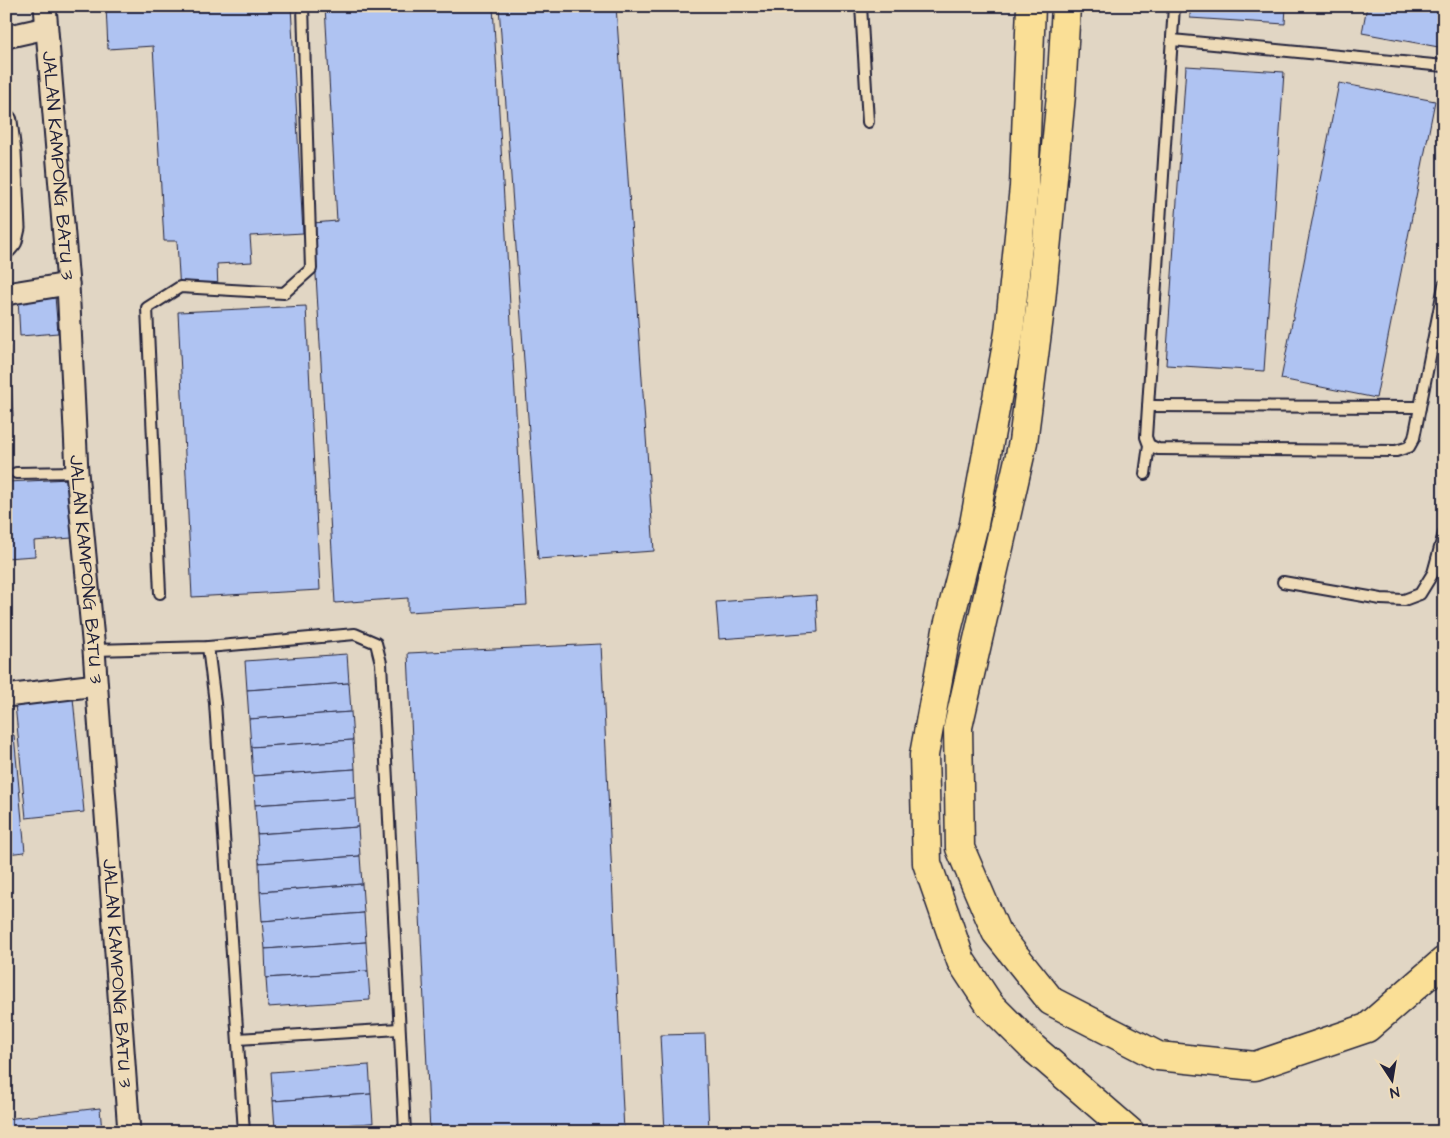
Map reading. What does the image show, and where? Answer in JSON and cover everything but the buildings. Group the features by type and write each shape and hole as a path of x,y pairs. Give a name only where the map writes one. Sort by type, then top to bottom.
{"highway":[{"path":"1031,6 1024,187 1009,333 974,524 947,630 924,755 927,863 961,961 990,1005 1033,1048 1130,1132"},
{"path":"1066,6 1061,95 1041,301 1023,442 958,727 960,848 996,932 1051,1001 1158,1056 1255,1066 1367,1028 1444,960"}],"street":[{"name":"JALAN KAMPONG BATU 3","path":"45,6 68,284 77,472 94,650 129,1132"},
{"path":"6,37 46,28"},
{"path":"6,121 14,228 9,244"},
{"path":"6,294 68,284"},
{"path":"6,696 96,686"}],"lane":[{"path":"160,593 147,308 180,287 284,293 311,269 303,6"},
{"path":"861,6 868,122"},
{"path":"1145,474 1149,445 1146,437 1174,6"},
{"path":"1172,40 1444,66"},
{"path":"1149,445 1158,449 1396,451 1409,447 1414,438 1444,285"},
{"path":"1148,406 1420,408"},
{"path":"16,473 77,472"},
{"path":"1283,582 1381,599 1404,600 1420,594 1433,573 1444,533"},
{"path":"94,650 208,647 355,634 376,643 381,663 405,1132"},
{"path":"208,647 215,703 244,1132"},
{"path":"238,1039 400,1029"}]}
